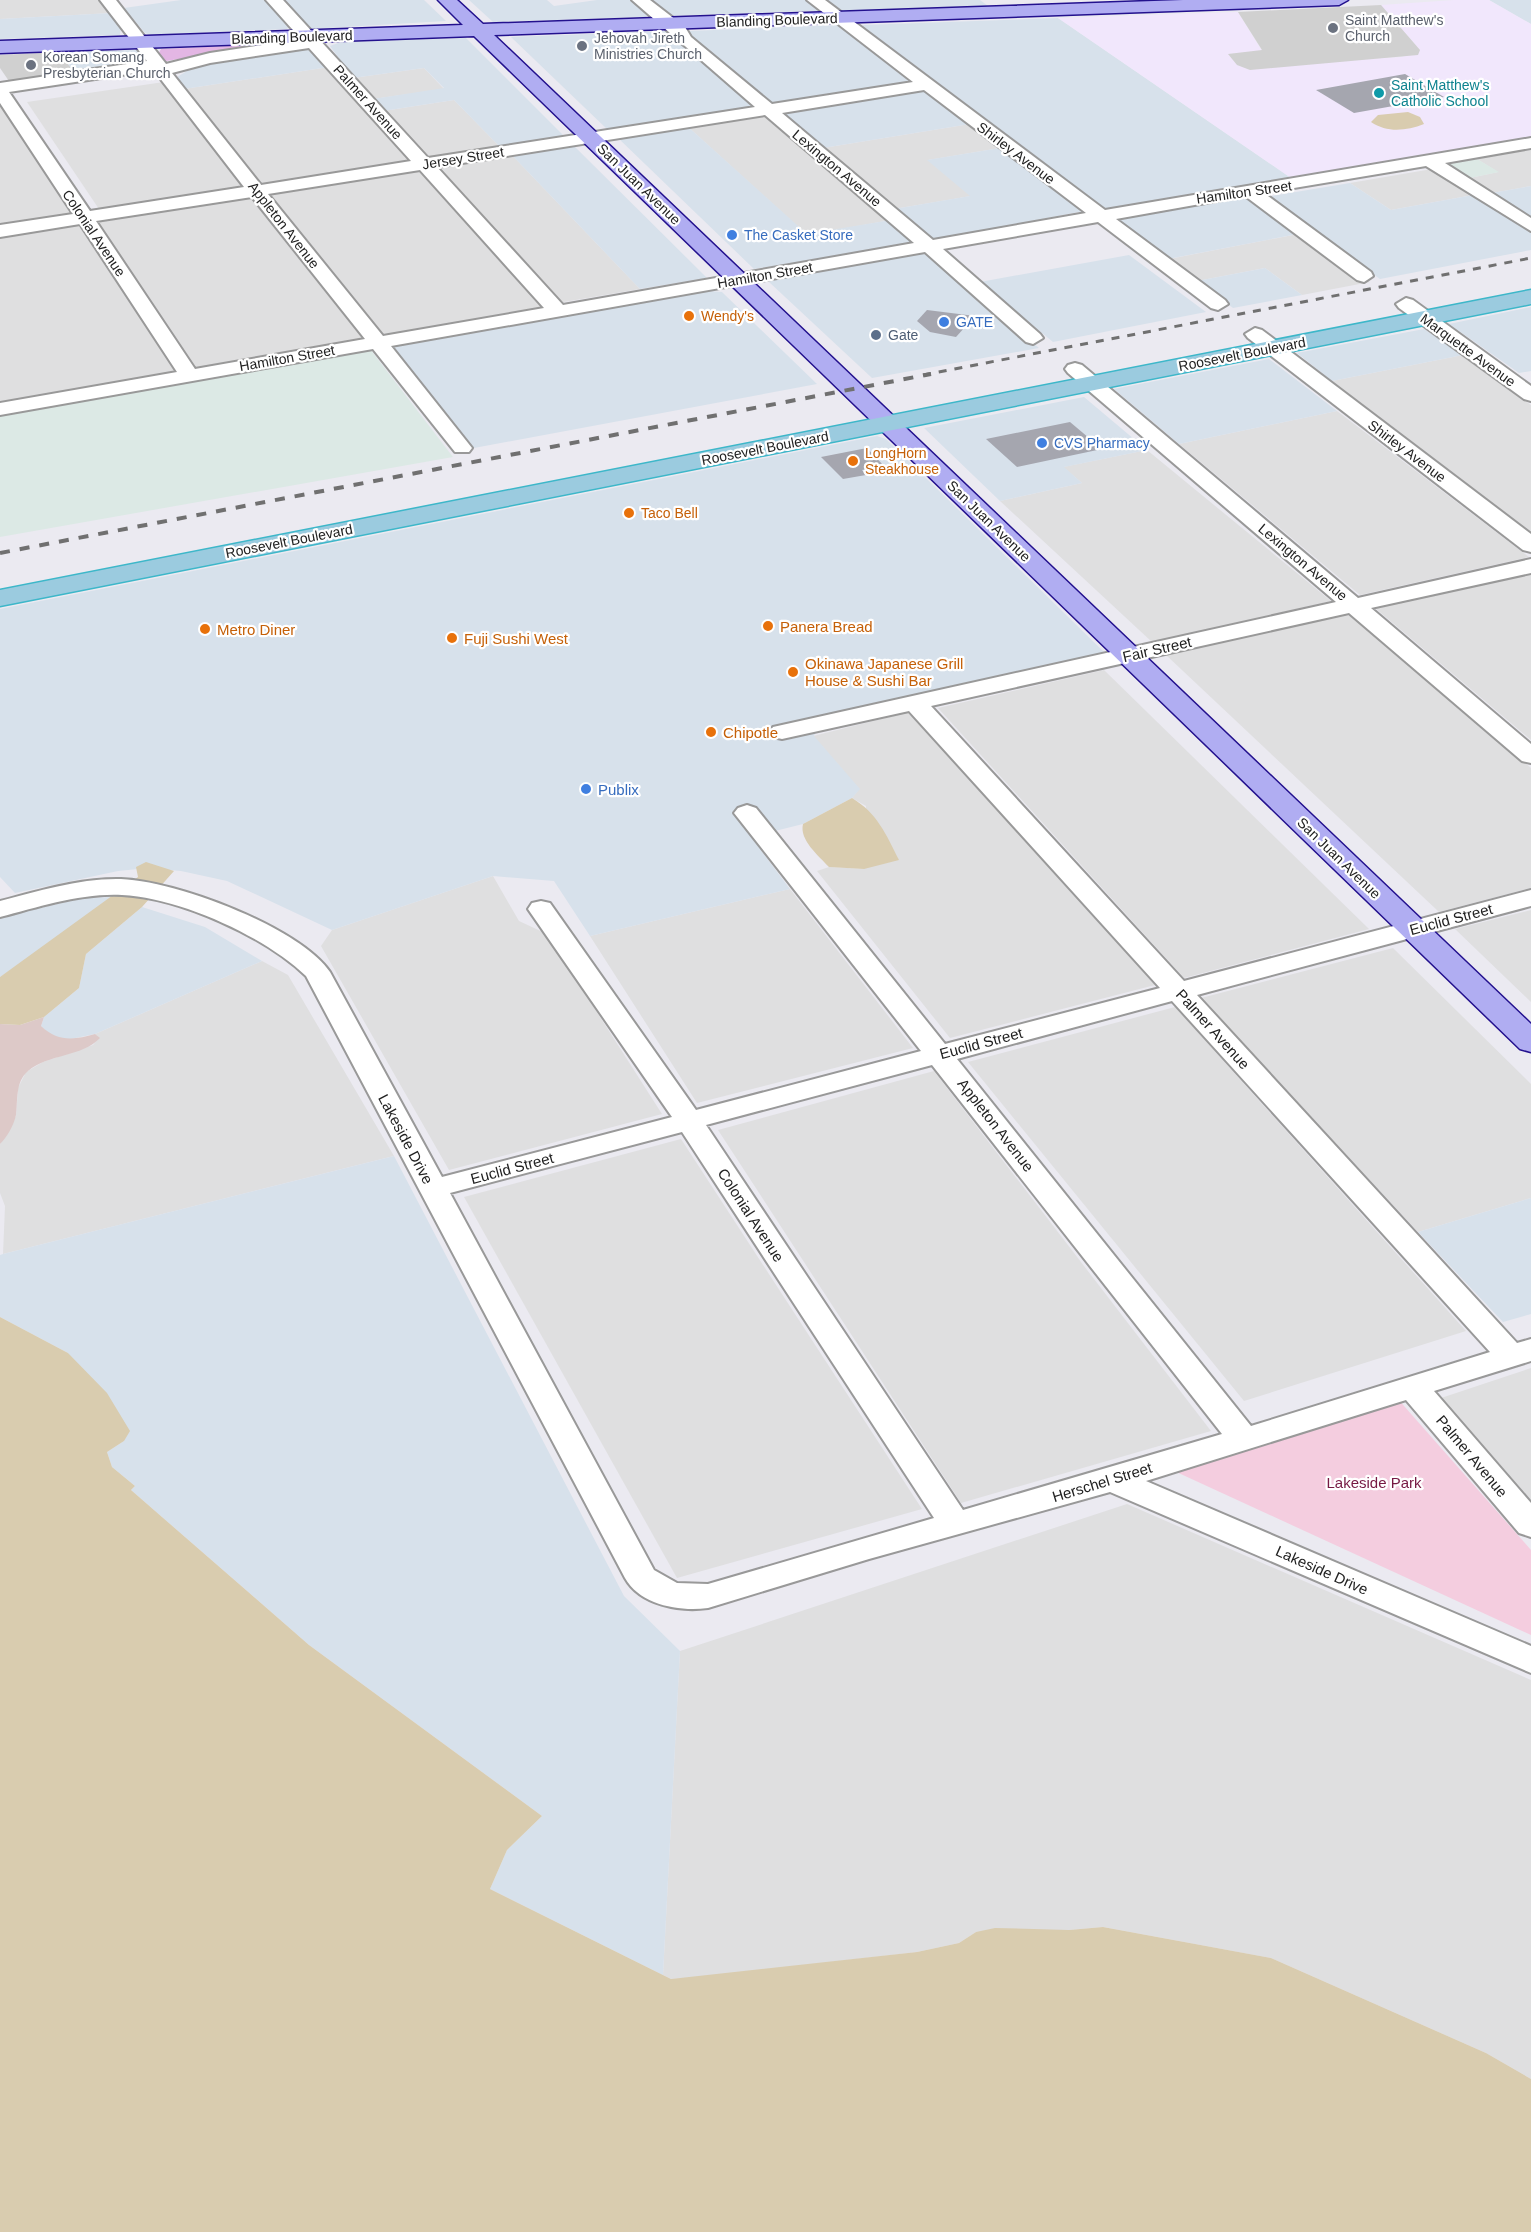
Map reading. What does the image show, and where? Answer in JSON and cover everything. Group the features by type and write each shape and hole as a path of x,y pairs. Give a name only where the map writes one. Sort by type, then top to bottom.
{"highway":[{"name":"Roosevelt Boulevard","path":"1263,341 1406,304 1531,280"},
{"name":"Roosevelt Boulevard","path":"0,598 533,493 880,416 1083,376 1263,341 1425,318 1531,297"},
{"name":"Roosevelt Boulevard","path":"0,578 670,448 880,416"},
{"path":"533,493 537,486 552,479 635,462 655,456 670,448"},
{"path":"0,578 52,587 68,574 135,552"}],"main road":[{"name":"San Juan Avenue","path":"447,0 1531,1042"},
{"name":"Blanding Boulevard","path":"0,47 310,39 479,30 838,18 1054,5 1339,0"}],"street":[{"name":"Appleton Avenue","path":"108,0 462,448"},
{"name":"Palmer Avenue","path":"274,0 558,311"},
{"name":"Lexington Avenue","path":"640,0 667,24 679,30 685,40 1033,338"},
{"name":"Shirley Avenue","path":"815,0 1218,304"},
{"path":"1,94 155,77 163,70 210,58 310,39"},
{"name":"Jersey Street","path":"0,231 926,85"},
{"name":"Colonial Avenue","path":"1,94 190,375"},
{"name":"Hamilton Street","path":"0,409 927,246 1531,143"},
{"path":"1430,161 1531,226"},
{"path":"1251,192 1364,276"},
{"name":"Marquette Avenue","path":"1406,304 1531,395"},
{"name":"Shirley Avenue","path":"1263,341 1531,545"},
{"name":"Lexington Avenue","path":"1083,376 1531,756"},
{"name":"Fair Street","path":"782,732 1531,566"},
{"name":"Palmer Avenue","path":"915,703 1178,991 1521,1353"},
{"name":"Appleton Avenue","path":"747,813 1244,1438"},
{"name":"Lakeside Drive","path":"1,908 69,894 126,886 208,909 288,946 307,959 317,972 642,1578 669,1596"},
{"name":"Euclid Street","path":"432,1189 1531,898"},
{"name":"Colonial Avenue","path":"541,909 688,1120 955,1524"},
{"name":"Herschel Street","path":"669,1596 694,1599 708,1596 867,1548 1112,1480 1521,1353"},
{"name":"Palmer Avenue","path":"1412,1386 1531,1525"},
{"name":"Lakeside Drive","path":"1112,1480 1531,1660"}],"shaded area":[{"path":"0,0 102,0 112,13 0,19"},
{"path":"181,0 268,0 290,25 287,29 151,35 145,33 124,8"},
{"path":"281,0 424,0 446,21 311,29"},
{"path":"469,0 547,0 554,6 597,0 634,0 649,12 646,17 493,22"},
{"path":"649,0 809,0 818,11 669,16"},
{"path":"822,0 980,0 988,6 841,11"},
{"path":"1489,0 1531,0 1531,24"},
{"path":"1489,0 1531,24 1531,137 1291,178 1058,18 1238,12 1262,51 1229,54 1325,61 1402,57 1420,50 1381,5"},
{"path":"1381,5 1420,50 1418,55 1250,70 1237,65 1228,54 1262,50 1238,12"},
{"path":"112,13 121,25 120,35 0,39 0,19"},
{"path":"1058,18 1291,178 1290,180 1100,210 861,29 863,25"},
{"path":"838,25 910,82 905,85 777,105 768,104 698,45 690,35 690,31"},
{"path":"667,31 756,106 755,109 608,130 511,37"},
{"path":"466,38 565,137 501,148 454,100 383,111 373,99 444,88 424,68 353,78 330,46 341,42"},
{"path":"275,44 166,61 157,56 161,49"},
{"path":"294,49 309,50 329,67 184,89 177,77 192,68 223,59"},
{"path":"138,50 150,62 76,75 59,52"},
{"path":"59,52 76,75 11,84 0,68 0,55"},
{"path":"329,67 415,159 412,164 272,185 258,183 184,89"},
{"path":"424,68 444,89 373,99 353,78"},
{"path":"164,82 247,186 242,191 101,212 27,102"},
{"path":"915,89 928,91 970,124 823,148 779,113"},
{"path":"454,100 501,148 435,159 427,158 383,111"},
{"path":"0,104 75,213 71,218 0,229"},
{"path":"1408,112 1420,117 1424,124 1397,130 1377,126 1371,122 1378,115"},
{"path":"754,116 765,117 891,220 807,235 686,125"},
{"path":"970,124 1000,148 928,160 971,196 894,209 823,148"},
{"path":"686,125 807,234 891,220 914,240 911,243 754,269 618,138"},
{"path":"572,144 707,278 640,289 510,153"},
{"path":"1000,148 1084,211 933,240 894,209 970,196 927,160"},
{"path":"1531,150 1531,186 1486,194 1465,179 1498,172 1477,159"},
{"path":"510,153 640,289 558,303 435,169 440,164"},
{"path":"1477,159 1499,172 1465,179 1444,165"},
{"path":"420,168 543,302 543,307 388,334 377,333 266,194"},
{"path":"1432,169 1473,195 1391,210 1350,183"},
{"path":"1350,183 1391,210 1473,195 1531,231 1531,250 1380,279 1266,197"},
{"path":"1531,186 1531,223 1486,194"},
{"path":"246,195 255,197 363,332 361,340 201,368 190,366 94,223 98,219"},
{"path":"1249,197 1303,233 1168,259 1117,221 1121,215"},
{"path":"82,223 178,368 175,373 0,403 0,234"},
{"path":"1303,233 1370,282 1302,295 1265,268 1197,281 1169,259"},
{"path":"908,253 922,253 932,258 1039,348 872,378 769,282 771,277"},
{"path":"1129,255 1206,312 1053,342 980,282"},
{"path":"1265,268 1302,295 1233,308 1197,281"},
{"path":"708,291 722,292 817,384 474,448 390,346"},
{"path":"1531,307 1531,371 1519,373 1449,324"},
{"path":"1424,329 1463,355 1332,381 1297,353"},
{"path":"370,349 453,457 0,537 0,414"},
{"path":"1463,355 1531,405 1531,534 1332,381"},
{"path":"1269,359 1337,411 1179,444 1114,389"},
{"path":"1084,397 1147,450 1064,467 1082,483 1000,501 924,428"},
{"path":"1337,411 1529,557 1360,595 1179,444"},
{"path":"877,436 886,439 1105,653 822,719 814,736 860,789 852,798 803,824 751,837 790,889 590,936 554,881 493,876 332,930 227,881 181,871 148,868 118,871 15,893 0,877 0,609"},
{"path":"1147,450 1331,601 1152,642 1000,501 1082,483 1063,467"},
{"path":"1531,574 1531,740 1375,608"},
{"path":"1343,615 1354,616 1531,768 1531,888 1439,912 1166,655"},
{"path":"1104,670 1369,929 1184,978 938,708"},
{"path":"909,712 1155,985 950,1038 817,871 829,867 864,869 866,806 852,798 859,789 813,736"},
{"path":"852,798 874,817 899,860 864,869 829,867 807,842 803,824"},
{"path":"146,862 174,871 142,907 86,954 79,988 44,1017 20,1025 0,1024 0,977 138,877 136,867"},
{"path":"493,876 519,921 547,934 662,1114 449,1170 321,946 332,930"},
{"path":"790,889 913,1048 697,1103 590,936"},
{"path":"114,897 0,977 0,917 84,898"},
{"path":"142,907 205,927 262,961 95,1034 66,1040 49,1034 41,1026 44,1017 79,988 86,954"},
{"path":"1531,910 1531,1002 1455,929"},
{"path":"1393,948 1531,1084 1531,1198 1418,1232 1201,998"},
{"path":"262,961 288,975 394,1156 3,1254 5,1206 0,1193 0,1144 16,1116 18,1088 26,1072 43,1062 93,1045 99,1038 95,1034"},
{"path":"1175,1007 1466,1331 1244,1401 968,1062"},
{"path":"44,1017 41,1026 54,1035 80,1038 95,1034 100,1038 84,1049 36,1065 24,1075 19,1086 14,1123 0,1144 0,1024 20,1025"},
{"path":"934,1071 1211,1431 961,1503 718,1130"},
{"path":"681,1139 922,1509 677,1578 464,1197"},
{"path":"394,1156 624,1596 680,1651 663,1975 490,1889 507,1850 542,1816 309,1645 131,1490 135,1486 112,1467 107,1452 124,1441 68,1353 0,1317 0,1255"},
{"path":"1531,1198 1531,1314 1503,1322 1418,1232"},
{"path":"0,1317 68,1353 107,1393 130,1431 124,1441 107,1452 112,1467 135,1486 131,1490 309,1645 542,1816 507,1850 490,1889 671,1979 917,1952 959,1943 976,1932 995,1928 1069,1930 1103,1927 1271,1958 1486,2053 1531,2079 1531,2232 0,2232"},
{"path":"1531,1368 1531,1502 1441,1398"},
{"path":"1127,1504 1531,1680 1531,2079 1486,2053 1271,1958 1103,1927 976,1932 959,1943 917,1952 703,1977 671,1979 663,1975 680,1651"}],"green space":[{"name":"Lakeside Park","path":"1397,1398 1531,1550 1531,1635 1172,1470"}],"building":[{"name":"Saint Matthew's Catholic School","path":"1405,74 1444,97 1354,113 1316,90"},
{"name":"GATE","path":"927,310 975,316 956,337 930,332 917,321"},
{"name":"CVS Pharmacy","path":"1070,422 1102,449 1017,467 986,439"},
{"name":"LongHorn Steakhouse","path":"867,448 884,466 862,470 866,475 843,479 821,457"}],"railway":[{"path":"923,375 1531,258"},
{"path":"0,553 931,374"}],"place":[{"name":"Saint Matthew's Church","path":"1333,28"},
{"name":"Jehovah Jireth Ministries Church","path":"582,46"},
{"name":"Korean Somang Presbyterian Church","path":"31,65"},
{"name":"Saint Matthew's Catholic School","path":"1379,93"},
{"name":"The Casket Store","path":"732,235"},
{"name":"Wendy's","path":"689,316"},
{"name":"GATE","path":"944,322"},
{"name":"Gate","path":"876,335"},
{"name":"CVS Pharmacy","path":"1042,443"},
{"name":"LongHorn Steakhouse","path":"853,461"},
{"name":"Taco Bell","path":"629,513"},
{"name":"Panera Bread","path":"768,626"},
{"name":"Metro Diner","path":"205,629"},
{"name":"Fuji Sushi West","path":"452,638"},
{"name":"Okinawa Japanese Grill House & Sushi Bar","path":"793,672"},
{"name":"Chipotle","path":"711,732"},
{"name":"Publix","path":"586,789"}]}
